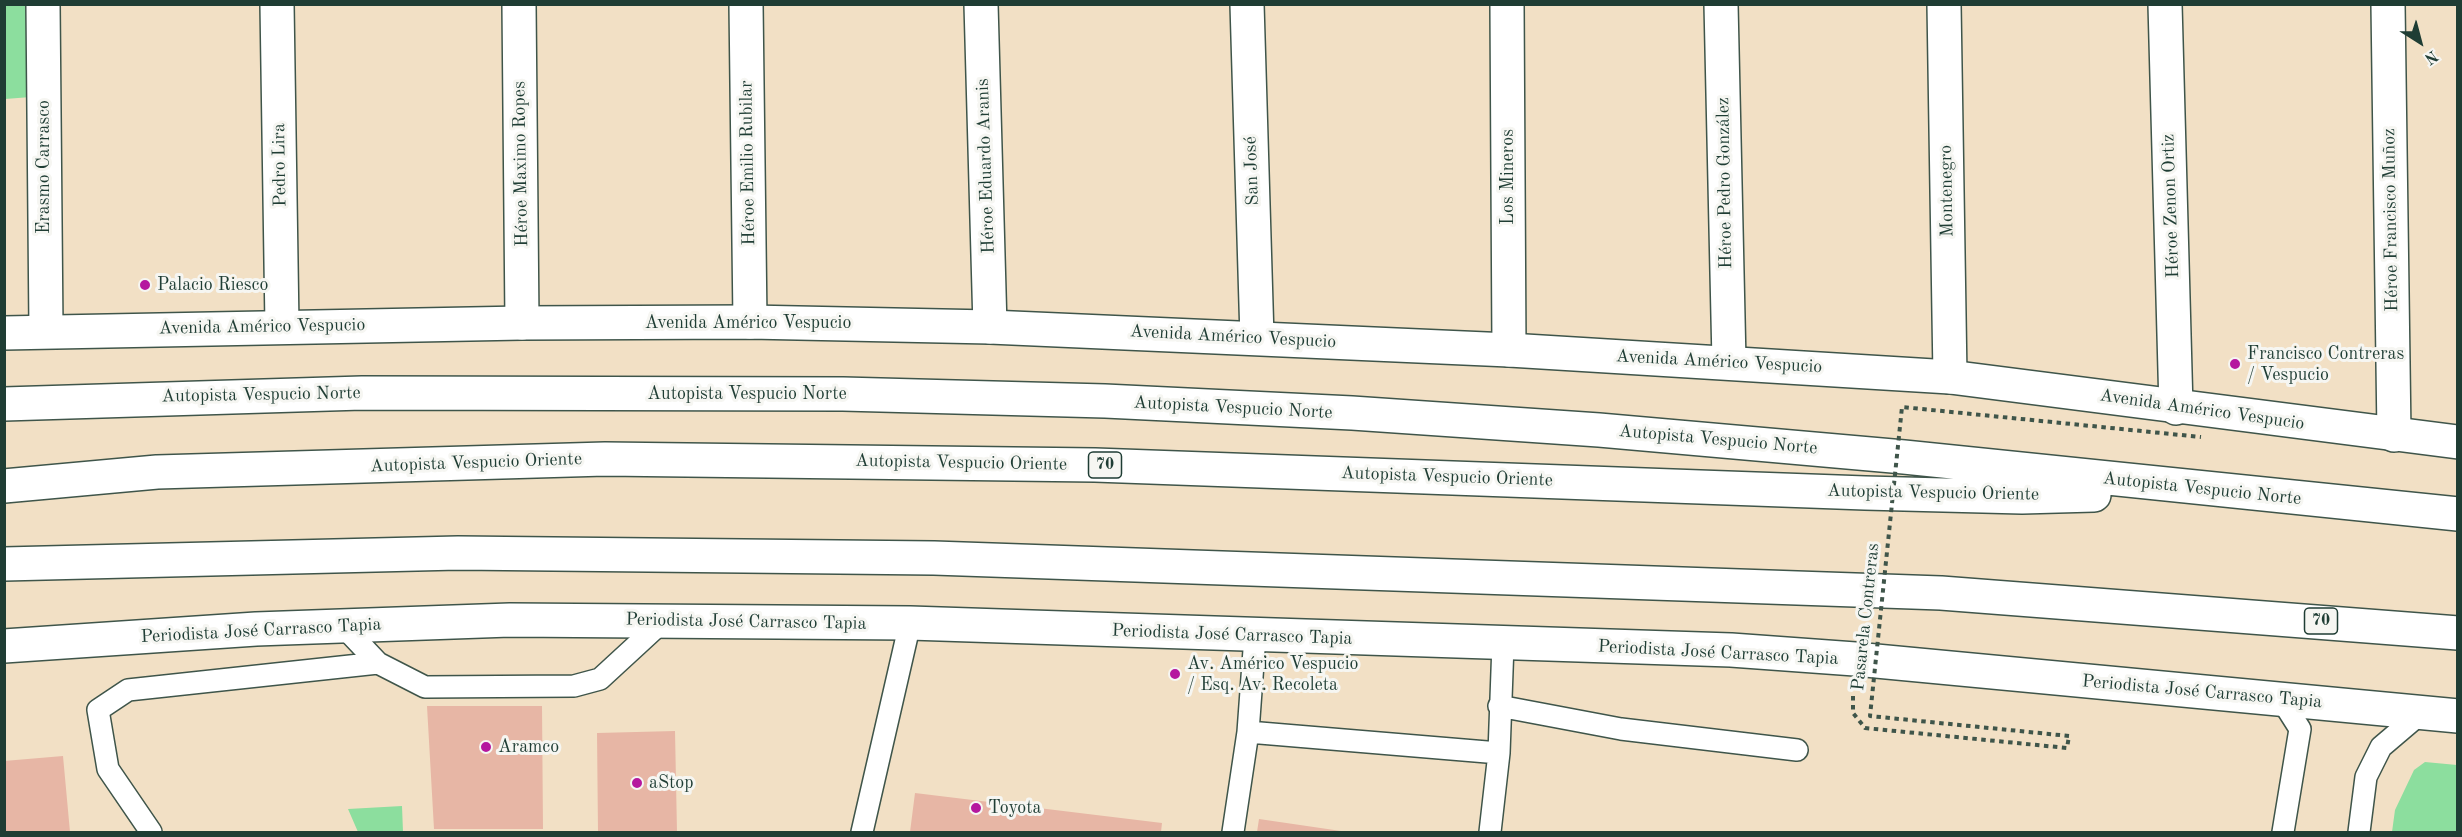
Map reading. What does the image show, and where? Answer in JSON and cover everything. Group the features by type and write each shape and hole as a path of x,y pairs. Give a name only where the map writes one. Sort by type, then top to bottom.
{"main road":[{"name":"Erasmo Carrasco","path":"43,4 46,330"},
{"name":"Pedro Lira","path":"277,4 282,326"},
{"name":"Héroe Maximo Ropes","path":"519,4 522,322"},
{"name":"Héroe Emilio Rubilar","path":"746,4 750,322"},
{"name":"Héroe Eduardo Aranis","path":"981,4 990,327"},
{"name":"San José","path":"1247,4 1257,338"},
{"name":"Los Mineros","path":"1507,4 1509,350"},
{"name":"Héroe Pedro González","path":"1721,4 1729,362"},
{"name":"Montenegro","path":"1944,4 1950,377"},
{"name":"Héroe Zenon Ortiz","path":"2165,4 2176,408"},
{"name":"Héroe Francisco Muñoz","path":"2388,4 2394,435"},
{"name":"Avenida Américo Vespucio","path":"4,333 46,330 522,322 750,322 990,327 1257,338 1729,362 1950,377 2176,408 2457,442"},
{"name":"Autopista Vespucio Norte","path":"4,404 362,393 831,394 1105,401 1352,413 1599,430 1892,456 2457,514"},
{"name":"Autopista Vespucio Oriente","path":"4,486 157,472 617,459 1095,465 2022,497 2206,490"},
{"name":"70","path":"4,564 458,553 934,558 1941,593 2457,633"},
{"name":"Periodista José Carrasco Tapia","path":"4,646 342,625 510,620 910,623 1754,652 2457,716"}],"lane":[{"path":"342,625 378,663 425,687 574,686 600,679 663,621"},
{"path":"862,832 910,623"},
{"path":"1233,832 1248,732 1255,636"},
{"path":"1490,832 1499,753 1503,644"},
{"path":"152,832 108,769 98,710 128,690 378,663"},
{"path":"2282,699 2300,729 2283,832"},
{"path":"1499,706 1621,729 1797,750"},
{"path":"2359,832 2366,777 2381,747 2421,713"},
{"path":"1248,732 1499,753"}],"path":[{"name":"Pasarela Contreras","path":"1865,728 2067,748 2069,736 1870,716 1902,407 2201,437"}],"green space":[{"path":"5,5 28,5 31,97 5,99"},
{"path":"2425,762 2457,765 2457,832 2392,832 2395,810 2414,770"},
{"path":"402,806 403,832 358,832 348,809"}],"building":[{"path":"427,706 542,706 543,829 434,829"},
{"name":"aStop","path":"675,731 677,832 598,832 597,733"},
{"path":"63,756 70,832 4,832 4,761"},
{"name":"Toyota","path":"915,793 1162,823 1161,832 910,832"},
{"path":"1259,819 1341,831 1341,832 1257,832"}],"place":[{"name":"Palacio Riesco","path":"145,285"},
{"name":"Francisco Contreras / Vespucio","path":"2235,364"},
{"name":"Av. Américo Vespucio / Esq. Av. Recoleta","path":"1175,674"},
{"name":"Aramco","path":"486,747"},
{"name":"aStop","path":"637,783"},
{"name":"Toyota","path":"976,808"}]}
